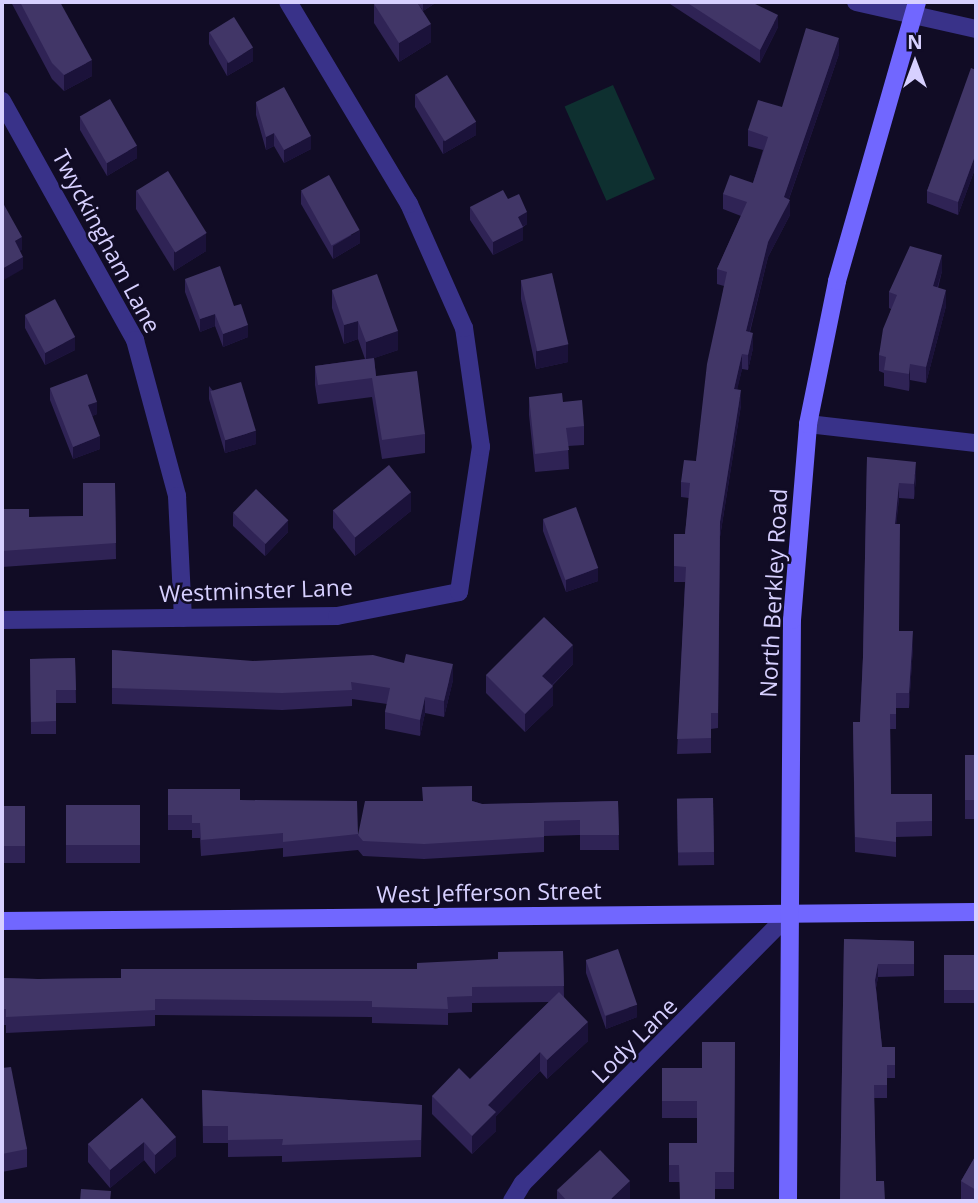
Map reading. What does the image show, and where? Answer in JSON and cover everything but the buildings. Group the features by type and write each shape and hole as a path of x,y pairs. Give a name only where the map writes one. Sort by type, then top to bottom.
{"street":[{"name":"Westminster Lane","path":"2,620 337,616 459,592 475,501 480,417 450,287 409,204 288,2"},
{"path":"856,2 916,8 976,29"},
{"name":"North Berkley Road","path":"788,1201 792,620 808,424 837,281 916,8"},
{"name":"Twyckingham Lane","path":"2,101 135,340 177,496 183,618"},
{"path":"808,424 976,443"},
{"name":"West Jefferson Street","path":"2,921 976,912"},
{"name":"Lody Lane","path":"513,1201 523,1183 790,913"}],"green space":[{"path":"613,85 655,179 606,201 565,107"}]}
